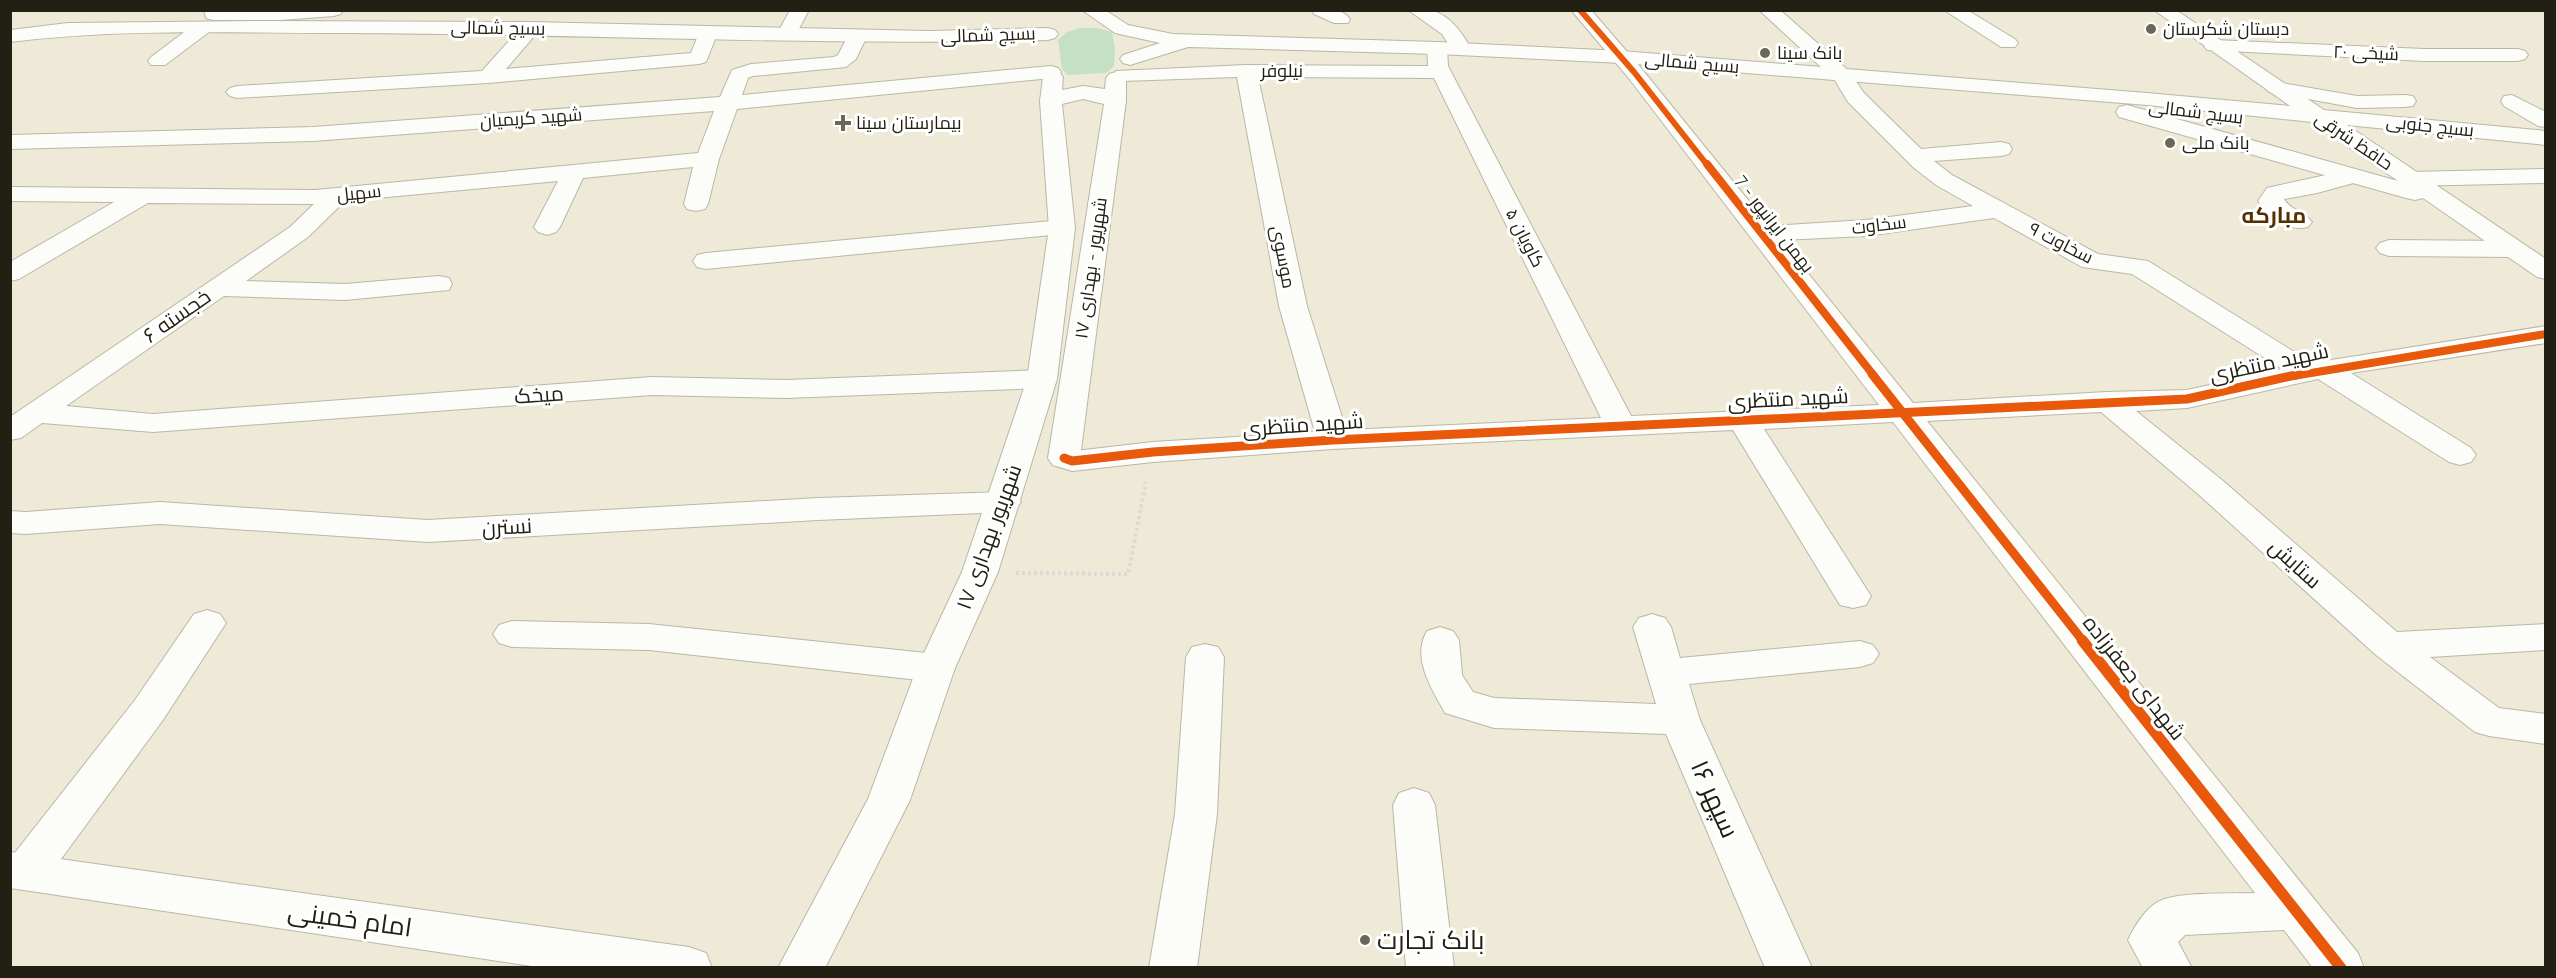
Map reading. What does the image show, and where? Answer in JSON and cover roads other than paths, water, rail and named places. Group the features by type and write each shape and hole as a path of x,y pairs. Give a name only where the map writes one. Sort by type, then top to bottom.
{"street":[{"path":"158,61 209,17 334,10"},
{"path":"787,34 800,10"},
{"path":"1091,10 1122,29 1127,34 1121,78 1097,93 1073,93 1052,84 1048,65 1054,30 1112,23 1122,29"},
{"path":"1321,10 1341,19"},
{"name":"کاویان ۵","path":"1417,10 1447,26 1456,36 1446,56 1620,426"},
{"name":"بهمن ایرانپور - 7","path":"1580,10 1622,57 1900,411"},
{"name":"سخاوت ۹","path":"1768,10 1842,75 1857,97 1915,156 1944,180 2091,261 2139,267 2460,455"},
{"path":"1953,10 2008,43"},
{"name":"حافظ شرقی","path":"2163,10 2546,272"},
{"path":"265,27 283,12"},
{"name":"بسیج شمالی","path":"10,36 209,17 265,27 531,28 929,37 1054,30"},
{"name":"بسیج شمالی","path":"10,25 44,24 68,29"},
{"path":"488,77 531,28"},
{"name":"بسیج شمالی","path":"1122,29 1173,40 1446,56 1622,57 2315,115"},
{"path":"237,92 488,77 699,58 708,32"},
{"path":"696,204 706,159 739,74 751,70 839,63 846,59 857,36"},
{"name":"بسیج شمالی","path":"1121,78 1171,47 1217,43"},
{"name":"شیخی ۲۰","path":"2214,46 2424,55 2518,56"},
{"name":"نیلوفر","path":"1121,78 1446,56"},
{"name":"موسوی","path":"1246,71 1293,306 1333,440"},
{"name":"۱۷ شهریور - بهداری","path":"1064,458 1121,78"},
{"name":"شهید کریمیان","path":"10,142 313,134 729,103 1052,84"},
{"name":"۱۷ شهریور بهداری","path":"801,968 889,800 936,668 980,572 1042,378 1062,228 1052,84"},
{"path":"2276,88 2357,102 2405,101"},
{"path":"2058,93 2443,201"},
{"name":"بسیج شمالی","path":"2058,93 2159,109 2335,128"},
{"path":"2512,101 2546,121"},
{"path":"2357,102 2389,122"},
{"name":"بسیج جنوبی","path":"2315,115 2546,138"},
{"name":"بسیج جنوبی","path":"2335,128 2546,149"},
{"path":"1915,156 2001,149"},
{"name":"سهیل","path":"10,194 315,197 706,159"},
{"path":"547,227 574,172"},
{"path":"2299,222 2281,212 2270,201 2276,193 2317,186 2353,176"},
{"path":"2410,179 2546,176"},
{"path":"10,273 144,195"},
{"name":"خجسته ۶","path":"10,431 299,232 338,195"},
{"name":"سخاوت","path":"1761,234 1866,228 1998,210"},
{"path":"706,261 1062,228"},
{"path":"2389,248 2513,249"},
{"path":"219,288 345,292 439,284"},
{"name":"شهید منتظری","path":"1064,458 1072,461 1153,452 1333,440 2106,401 2187,399 2315,370 2546,334"},
{"name":"میخک","path":"37,413 153,423 652,386 786,389 1042,378"},
{"name":"ستایش","path":"2106,401 2210,487 2388,646 2488,721 2546,729"},
{"name":"شهدای جعفرزاده","path":"1900,411 2341,968"},
{"path":"1742,419 1853,596"},
{"name":"نسترن","path":"10,522 26,523 160,513 428,531 818,509 1004,502"},
{"path":"18,871 149,710 207,623"},
{"name":"سپهر ۱۶","path":"1652,627 1680,720 1789,968"},
{"path":"512,634 649,637 936,668"},
{"path":"2388,646 2546,637"},
{"path":"1440,640 1443,675 1459,703 1494,713 1680,720"},
{"path":"1665,673 1860,654"},
{"path":"1173,968 1196,814 1205,657"},
{"path":"1414,805 1430,968"},
{"name":"امام خمینی","path":"18,871 689,968"},
{"path":"2169,968 2151,940 2173,916 2295,910"}],"place":[{"name":"دبستان شکرستان","path":"2151,29"},
{"name":"بانک سینا","path":"1765,53"},
{"name":"بیمارستان سینا","path":"843,123"},
{"name":"بانک ملی","path":"2170,143"},
{"name":"بانک تجارت","path":"1365,940"}],"district":[{"name":"مبارکه","path":"2274,215"}]}
